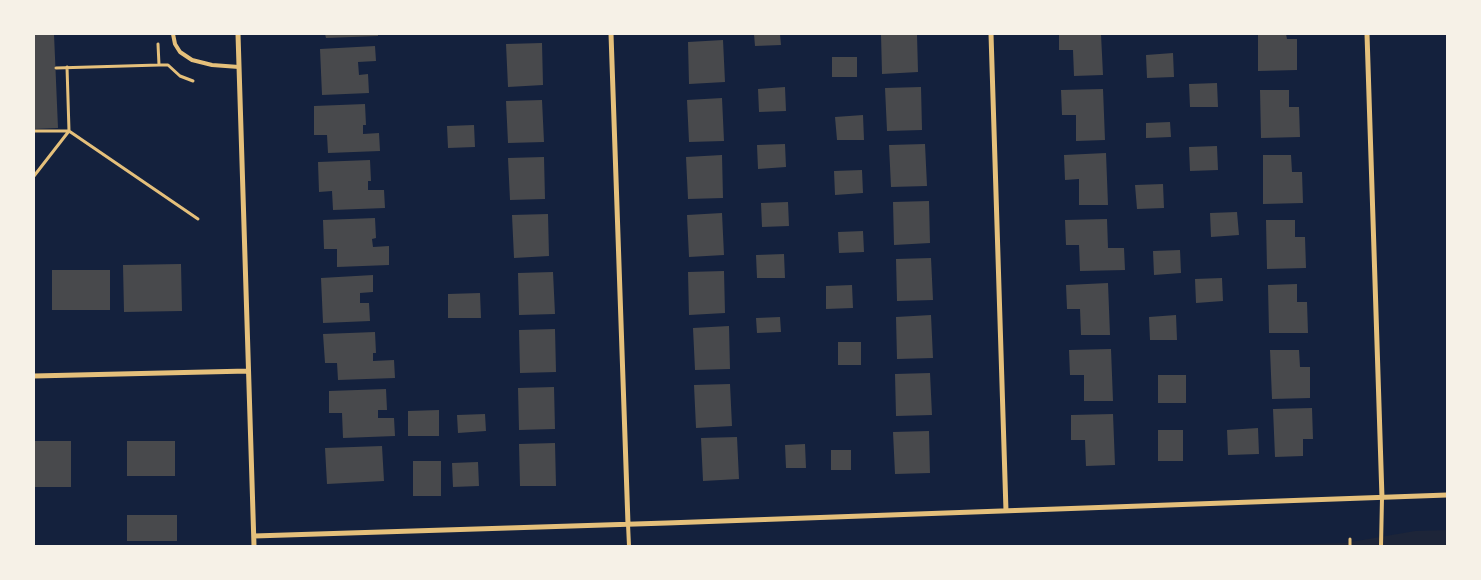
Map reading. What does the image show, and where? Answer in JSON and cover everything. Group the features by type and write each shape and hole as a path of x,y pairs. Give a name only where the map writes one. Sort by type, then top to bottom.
{"street":[{"path":"238,34 254,546"},
{"path":"611,34 628,524"},
{"path":"991,34 1006,511"},
{"path":"1367,34 1382,498"},
{"path":"34,376 248,371"},
{"path":"254,536 1447,495"}],"lane":[{"path":"173,34 175,44 180,52 192,60 212,65 240,67"},
{"path":"1381,546 1382,498"},
{"path":"628,524 629,546"}],"path":[{"path":"56,68 159,64"},
{"path":"34,176 70,131 67,67"},
{"path":"34,131 70,131 198,219"},
{"path":"1350,539 1350,546"}],"shaded area":[{"path":"1447,530 1447,546 1254,546 1345,543 1415,531"}],"building":[{"path":"34,34 54,34 58,128 34,129"},
{"path":"325,34 378,34 378,36 326,38"},
{"path":"754,34 780,34 781,45 755,46"},
{"path":"881,34 917,34 918,72 882,74"},
{"path":"1059,34 1101,34 1103,75 1074,76 1073,50 1059,50"},
{"path":"1258,34 1286,34 1287,39 1297,39 1297,70 1258,71"},
{"path":"723,40 725,82 689,84 688,42"},
{"path":"542,43 543,85 508,87 506,44"},
{"path":"375,46 376,61 358,62 359,75 368,74 369,93 322,95 320,49"},
{"path":"1173,53 1174,77 1147,78 1146,55"},
{"path":"832,57 857,57 857,77 832,77"},
{"path":"1217,83 1218,107 1190,107 1189,84"},
{"path":"785,87 786,111 759,112 758,89"},
{"path":"921,87 922,130 887,131 885,88"},
{"path":"1103,89 1105,140 1076,141 1076,115 1062,115 1061,90"},
{"path":"1260,90 1289,90 1289,107 1299,107 1300,137 1261,138"},
{"path":"722,98 724,141 689,142 687,100"},
{"path":"542,100 544,142 508,143 506,101"},
{"path":"365,104 366,125 363,125 363,134 379,133 380,151 328,153 327,135 314,135 314,106"},
{"path":"863,115 864,140 837,140 835,117"},
{"path":"1170,122 1171,137 1146,138 1146,123"},
{"path":"474,125 475,147 448,148 447,126"},
{"path":"785,144 786,167 758,169 757,145"},
{"path":"925,144 927,186 891,187 889,145"},
{"path":"1217,146 1218,170 1190,171 1189,147"},
{"path":"1106,153 1108,205 1079,205 1079,179 1065,180 1064,155"},
{"path":"722,155 723,198 688,199 686,157"},
{"path":"1263,155 1291,155 1292,172 1302,172 1303,203 1263,204"},
{"path":"544,157 545,199 510,200 508,158"},
{"path":"370,160 371,181 368,181 368,190 384,190 385,208 333,210 332,191 319,192 318,162"},
{"path":"862,170 863,193 835,195 834,171"},
{"path":"1163,184 1164,208 1137,209 1135,185"},
{"path":"929,201 930,243 894,245 893,202"},
{"path":"788,202 789,226 762,227 761,203"},
{"path":"1237,212 1239,235 1211,237 1210,213"},
{"path":"722,213 724,255 689,257 687,215"},
{"path":"548,214 549,256 514,258 512,215"},
{"path":"375,218 376,238 372,239 373,247 389,246 389,265 337,267 337,249 324,249 323,220"},
{"path":"1107,219 1108,248 1124,248 1125,270 1080,271 1079,245 1066,245 1065,220"},
{"path":"1266,220 1295,220 1295,237 1305,237 1306,268 1267,269"},
{"path":"863,231 864,252 839,253 838,232"},
{"path":"1180,250 1181,273 1154,275 1153,251"},
{"path":"784,254 785,278 757,278 756,255"},
{"path":"931,258 933,300 897,301 896,259"},
{"path":"181,264 182,311 124,312 123,265"},
{"path":"52,270 110,270 110,310 52,310"},
{"path":"724,271 725,313 689,315 688,272"},
{"path":"553,272 555,314 519,315 518,273"},
{"path":"373,275 373,292 360,293 360,303 369,303 370,321 323,323 321,278"},
{"path":"1222,278 1223,301 1196,303 1195,279"},
{"path":"1108,283 1110,335 1081,335 1080,309 1067,309 1066,285"},
{"path":"1297,284 1297,302 1307,302 1308,333 1269,333 1268,285"},
{"path":"852,285 853,308 826,309 826,286"},
{"path":"480,293 481,318 448,318 448,294"},
{"path":"931,315 933,358 897,359 896,317"},
{"path":"1176,315 1177,340 1150,340 1149,317"},
{"path":"780,317 781,332 757,333 756,318"},
{"path":"729,326 730,369 695,370 693,328"},
{"path":"555,329 556,372 520,373 519,330"},
{"path":"375,332 376,353 373,353 373,361 394,360 395,378 338,380 337,363 325,363 323,334"},
{"path":"838,342 861,342 861,365 838,365"},
{"path":"1111,349 1113,401 1084,401 1084,375 1070,375 1069,350"},
{"path":"1270,350 1299,350 1300,367 1310,367 1310,398 1272,399"},
{"path":"930,373 932,415 896,416 895,374"},
{"path":"1158,375 1186,375 1186,403 1158,403"},
{"path":"730,384 732,426 696,428 694,385"},
{"path":"554,387 555,429 519,430 518,388"},
{"path":"386,389 387,410 378,410 378,418 394,418 395,436 343,438 342,413 329,413 329,391"},
{"path":"1312,408 1313,439 1303,439 1303,456 1275,457 1273,409"},
{"path":"439,410 439,436 408,436 408,411"},
{"path":"485,414 486,431 458,433 457,415"},
{"path":"1113,414 1115,465 1086,466 1085,440 1071,440 1071,415"},
{"path":"1258,428 1259,454 1228,455 1227,430"},
{"path":"1158,430 1183,430 1183,461 1158,461"},
{"path":"929,431 930,473 895,474 893,432"},
{"path":"737,437 739,479 703,481 701,438"},
{"path":"34,441 71,441 71,487 34,487"},
{"path":"127,441 175,441 175,476 127,476"},
{"path":"555,443 556,486 520,486 519,444"},
{"path":"805,444 806,468 786,468 785,445"},
{"path":"382,446 384,481 327,484 325,448"},
{"path":"831,450 851,450 851,470 831,470"},
{"path":"413,461 441,461 441,496 413,496"},
{"path":"478,462 479,486 453,487 452,463"},
{"path":"127,515 177,515 177,541 127,541"}]}
